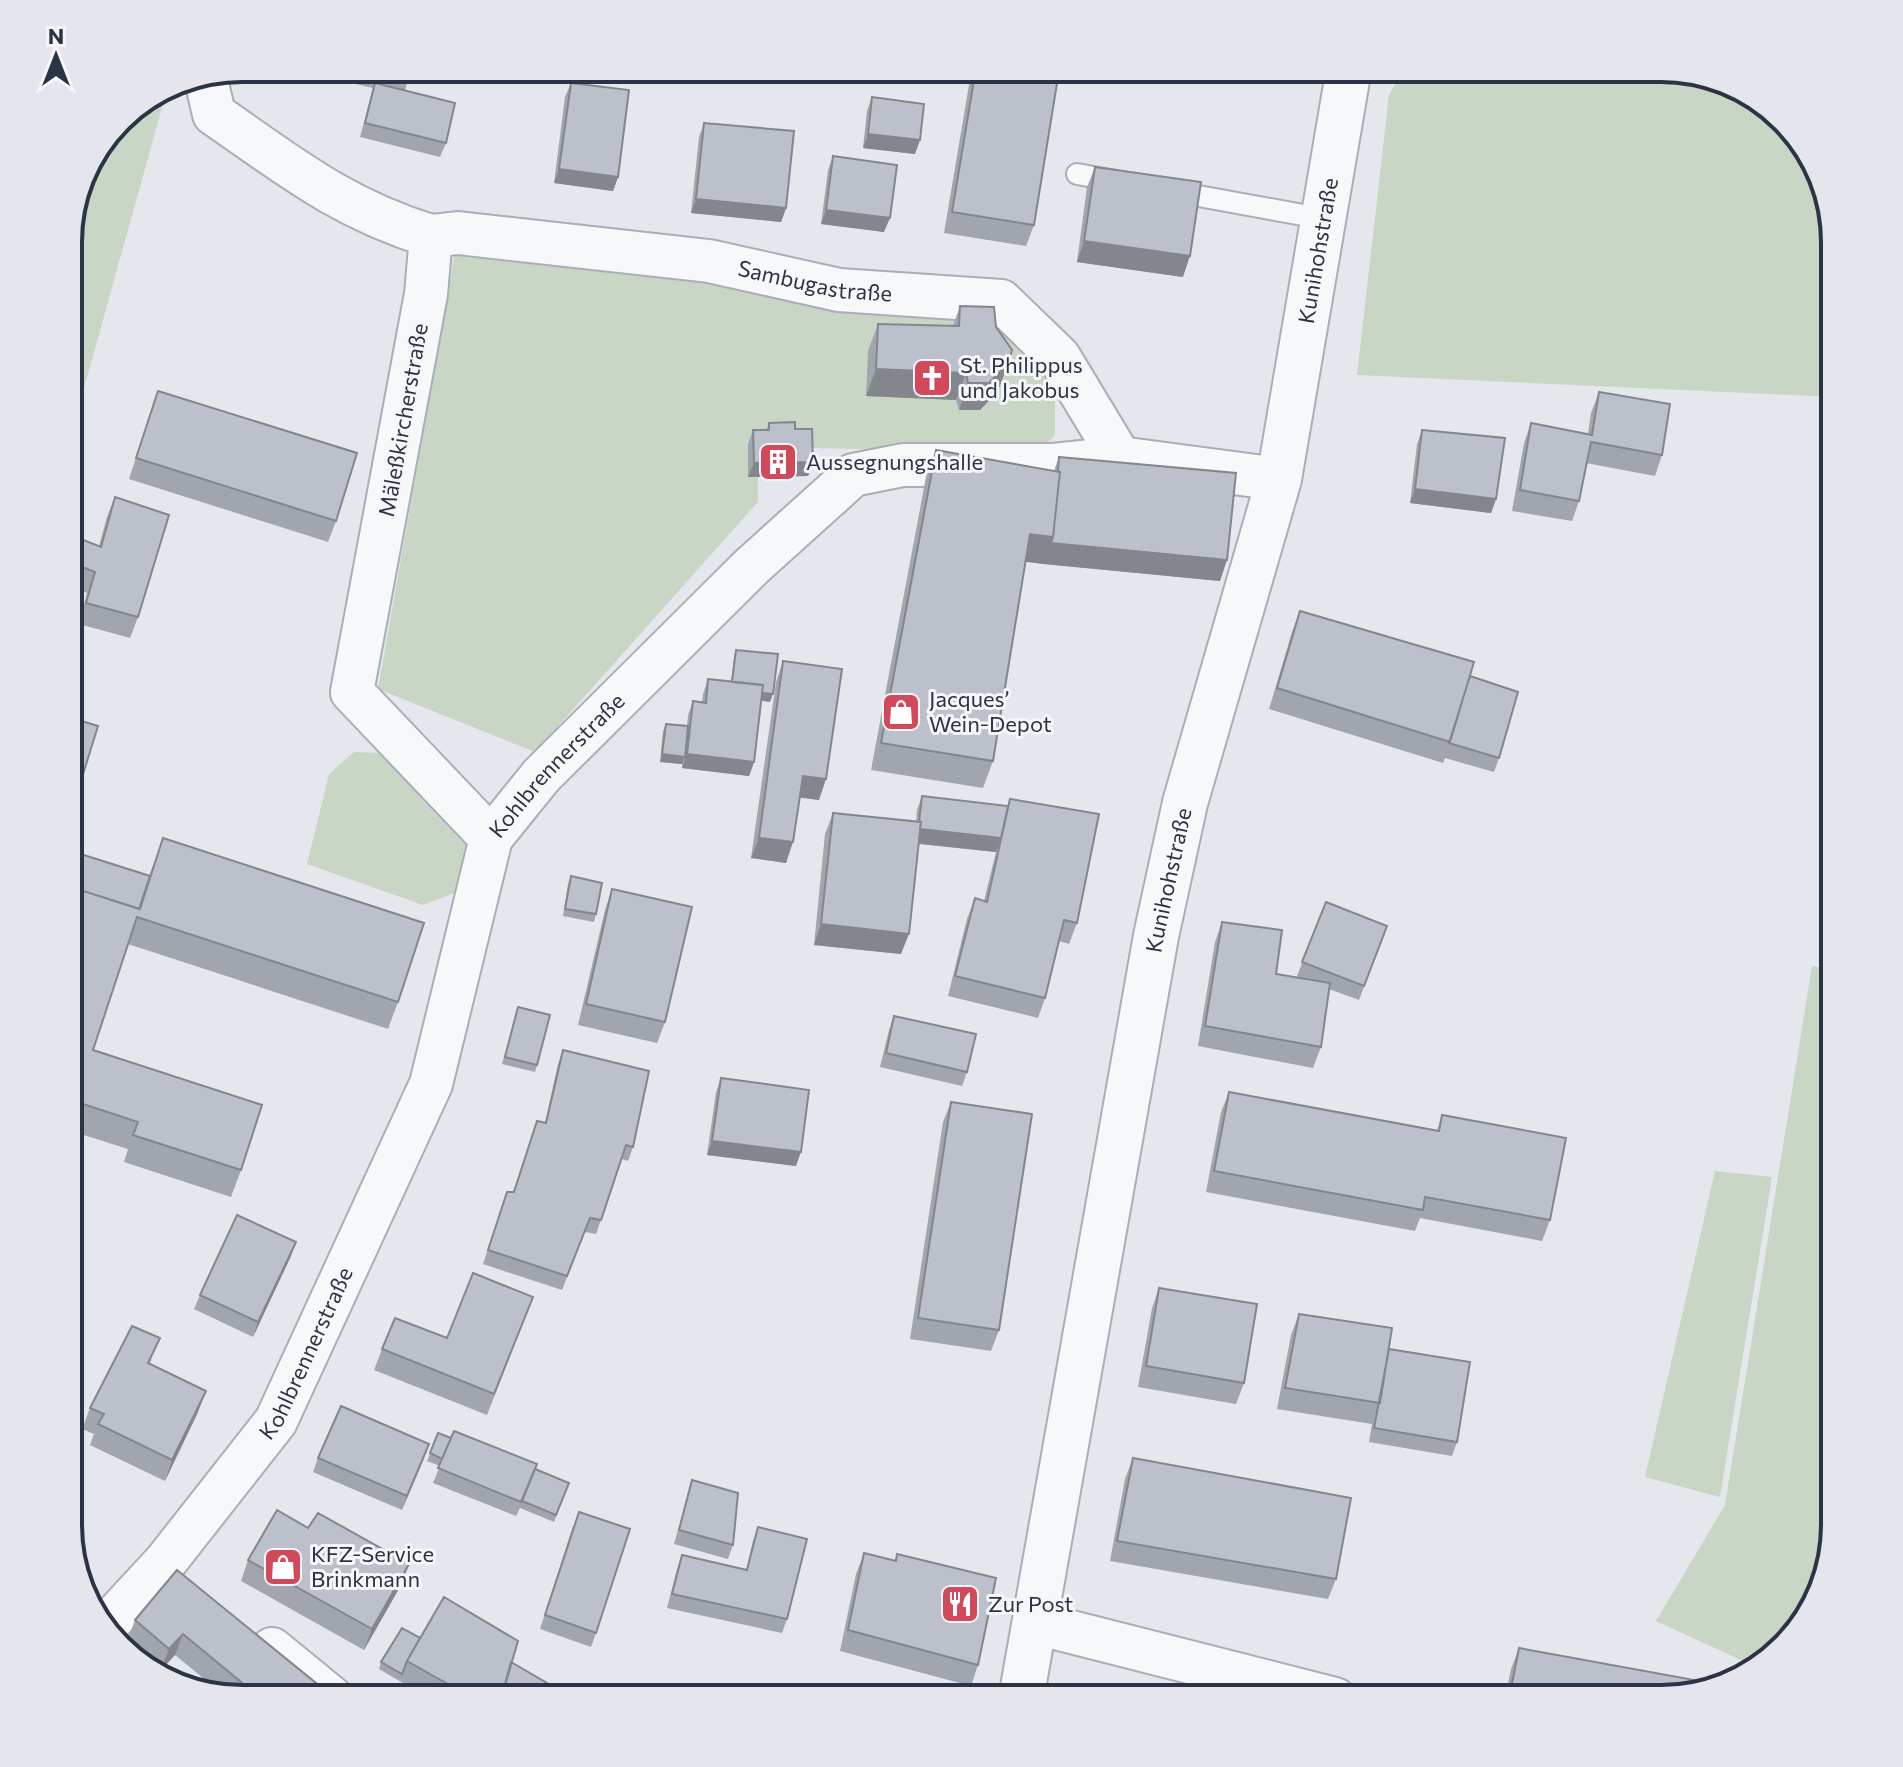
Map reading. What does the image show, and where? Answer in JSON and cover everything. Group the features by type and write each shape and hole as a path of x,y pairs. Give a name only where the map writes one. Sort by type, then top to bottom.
{"street":[{"name":"Kunihohstraße","path":"1024,1685 1156,936 1185,803 1279,479 1347,82"},
{"path":"207,86 214,114 330,195 385,222 431,236"},
{"name":"Sambugastraße","path":"431,236 458,233 709,261 839,290 1001,301 1059,357 1120,458"},
{"name":"Mäleßkircherstraße","path":"431,236 426,294 352,692 491,838"},
{"name":"Kohlbrennerstraße","path":"114,1620 178,1571 276,1421 431,1084 491,838 541,776 751,567 853,475 903,465 1053,465 1120,458 1279,479"},
{"path":"238,1620 316,1685"},
{"path":"1036,1623 1280,1685"}],"lane":[{"path":"1077,174 1325,219"}],"green space":[{"path":"1396,82 1661,82 1702,87 1750,109 1774,129 1794,153 1816,201 1821,232 1821,396 1357,375 1389,95"},
{"path":"163,102 82,393 82,232 87,201 99,171 115,145 137,122"},
{"path":"455,252 988,312 1055,375 1055,435 1039,452 808,448 808,476 758,477 758,502 535,752 378,689"},
{"path":"354,752 382,753 452,816 472,852 473,886 423,905 307,864 329,774"},
{"path":"1812,966 1821,968 1821,1535 1809,1586 1800,1605 1774,1638 1744,1662 1656,1621 1725,1505"},
{"path":"1715,1171 1772,1177 1720,1497 1645,1477"}],"building":[{"path":"974,82 1057,82 1034,225 952,212"},
{"path":"375,83 455,103 446,143 365,123"},
{"path":"571,83 629,90 618,177 559,169"},
{"path":"872,97 924,104 920,140 868,134"},
{"path":"704,123 794,131 786,208 696,199"},
{"path":"833,156 897,165 890,218 826,210"},
{"path":"1095,167 1201,182 1190,256 1084,241"},
{"path":"960,306 994,307 996,327 1012,350 1008,364 989,383 968,383 966,373 876,369 878,324 959,326"},
{"path":"158,391 357,453 336,521 136,458"},
{"path":"1599,392 1670,404 1662,455 1591,442 1579,501 1520,490 1531,423 1592,435"},
{"path":"795,422 795,429 812,429 813,462 754,463 753,430 769,430 769,423"},
{"path":"1422,430 1505,438 1496,499 1415,489"},
{"path":"936,450 1060,472 1053,537 1030,534 993,761 881,743"},
{"path":"1059,457 1236,473 1227,560 1051,543"},
{"path":"115,497 169,515 138,617 86,603 95,572 82,567 82,540 101,547"},
{"path":"1300,611 1474,662 1450,742 1277,688"},
{"path":"736,650 778,654 773,694 762,693 763,685 732,682"},
{"path":"783,661 842,669 826,779 803,776 793,842 759,838"},
{"path":"1470,676 1518,692 1499,758 1449,743"},
{"path":"708,679 763,685 754,762 687,754 693,701 706,703"},
{"path":"82,721 98,726 82,778"},
{"path":"666,724 688,726 685,757 662,754"},
{"path":"922,796 1008,806 1001,838 920,829"},
{"path":"1010,799 1099,814 1077,923 1064,920 1045,998 955,976 975,898 987,902"},
{"path":"833,813 921,822 909,934 821,924"},
{"path":"163,838 424,923 398,1002 137,917 93,1050 262,1105 241,1170 133,1135 138,1122 82,1104 82,890 140,909"},
{"path":"82,854 150,876 139,909 82,891"},
{"path":"571,876 602,883 596,914 565,909"},
{"path":"612,889 692,907 665,1022 586,1004"},
{"path":"1326,902 1387,926 1364,986 1302,962"},
{"path":"1222,922 1282,930 1276,974 1330,983 1321,1047 1205,1026"},
{"path":"518,1007 550,1015 537,1065 505,1057"},
{"path":"894,1016 976,1034 967,1072 886,1053"},
{"path":"563,1050 649,1071 633,1147 626,1145 601,1220 590,1218 567,1276 488,1250 507,1192 514,1192 537,1121 546,1123"},
{"path":"721,1078 809,1090 801,1152 712,1141"},
{"path":"1229,1092 1439,1131 1442,1115 1566,1138 1550,1220 1425,1197 1423,1210 1214,1171"},
{"path":"951,1102 1032,1114 999,1330 918,1318"},
{"path":"237,1215 296,1242 258,1322 200,1295"},
{"path":"473,1273 533,1297 494,1394 382,1349 395,1318 447,1338"},
{"path":"1159,1288 1257,1304 1244,1383 1146,1366"},
{"path":"1299,1314 1392,1328 1380,1403 1285,1388"},
{"path":"132,1326 160,1338 148,1363 206,1391 172,1460 98,1424 104,1414 90,1408"},
{"path":"1389,1349 1470,1362 1457,1442 1374,1428"},
{"path":"341,1406 429,1444 407,1496 318,1458"},
{"path":"454,1431 537,1464 521,1502 438,1468"},
{"path":"438,1433 451,1438 442,1459 430,1453"},
{"path":"1133,1458 1351,1498 1336,1579 1117,1541"},
{"path":"535,1469 569,1483 556,1515 522,1501"},
{"path":"692,1480 738,1493 733,1545 679,1530"},
{"path":"277,1510 308,1528 318,1513 409,1564 372,1629 248,1560"},
{"path":"579,1512 630,1529 596,1633 545,1615"},
{"path":"758,1527 807,1539 787,1619 672,1594 682,1555 747,1570"},
{"path":"864,1553 896,1561 897,1554 996,1578 978,1665 848,1630"},
{"path":"177,1570 316,1683 245,1685 183,1634 169,1649 135,1620"},
{"path":"444,1597 518,1641 505,1685 449,1685 407,1661"},
{"path":"402,1628 420,1638 402,1674 381,1662"},
{"path":"1519,1648 1694,1680 1671,1685 1512,1685"},
{"path":"511,1662 550,1685 505,1685"}],"place":[{"name":"St. Philippus und Jakobus","path":"932,378"},
{"name":"Aussegnungshalle","path":"778,462"},
{"name":"Jacques’ Wein-Depot","path":"901,712"},
{"name":"KFZ-Service Brinkmann","path":"283,1567"},
{"name":"Zur Post","path":"960,1604"}]}
